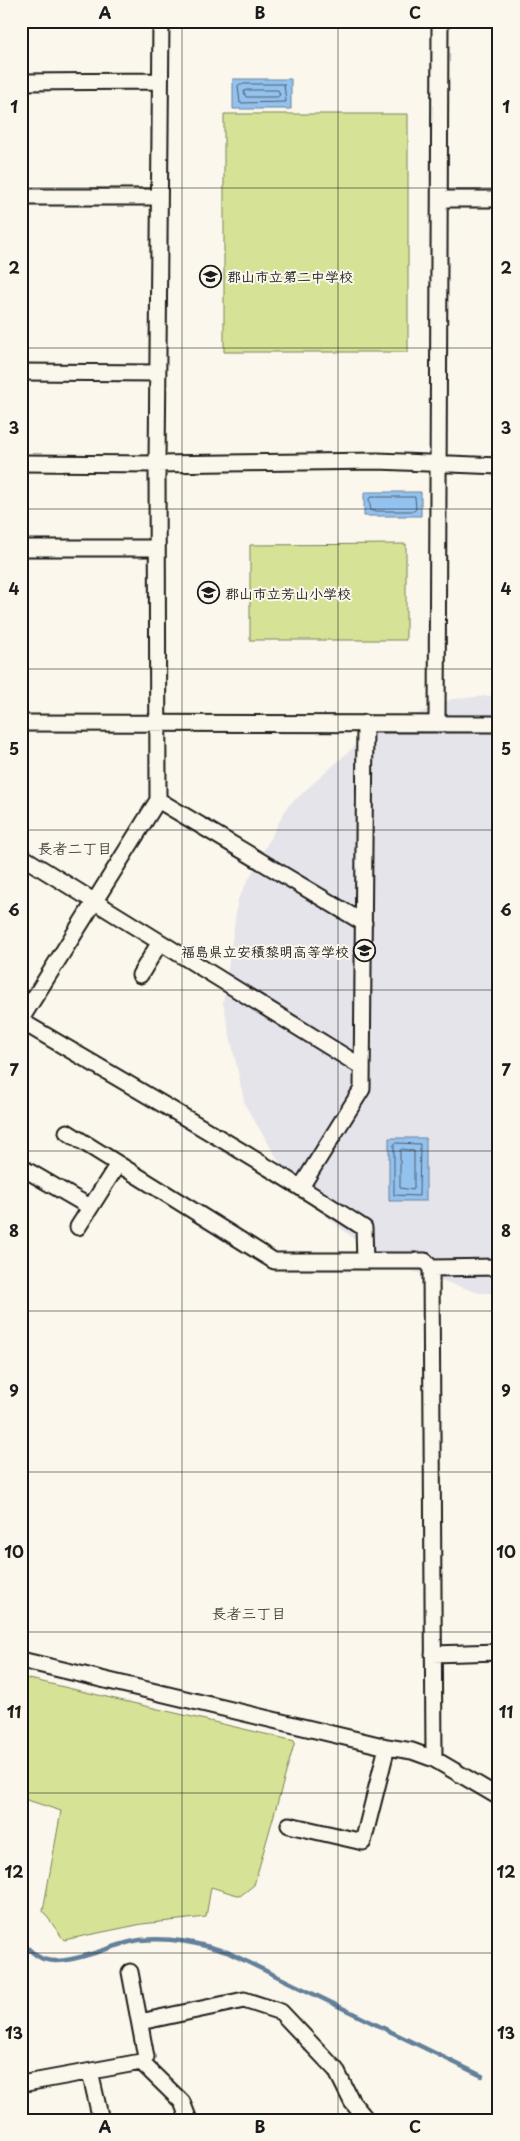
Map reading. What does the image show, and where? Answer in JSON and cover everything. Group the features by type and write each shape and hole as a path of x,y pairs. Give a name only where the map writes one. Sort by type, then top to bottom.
{"street":[{"path":"161,21 157,464 158,800 21,1020 301,1187 364,1228 365,1261"},
{"path":"437,724 440,21"},
{"path":"21,82 160,81"},
{"path":"21,197 159,197"},
{"path":"440,199 499,199"},
{"path":"21,372 158,373"},
{"path":"21,463 157,464 378,461 438,465 499,466"},
{"path":"21,548 157,548"},
{"path":"21,723 499,724"},
{"path":"301,1187 362,1089 365,723"},
{"path":"158,800 364,923"},
{"path":"21,856 362,1066"},
{"path":"140,975 160,942"},
{"path":"67,1132 274,1262 425,1261 431,1268 434,1760"},
{"path":"78,1227 118,1164"},
{"path":"21,1167 90,1208"},
{"path":"431,1268 499,1267"},
{"path":"433,1654 499,1652"},
{"path":"21,1660 387,1747 412,1751 434,1760 499,1797"},
{"path":"288,1825 363,1842 387,1747"},
{"path":"21,2084 141,2062 146,2057 130,1972"},
{"path":"140,2022 244,2000 280,2012 336,2070 352,2102 367,2120"},
{"path":"141,2062 182,2102 189,2120"},
{"path":"90,2072 101,2120"}],"shaded area":[{"name":"福島県立安積黎明高等学校","path":"499,695 499,1293 479,1293 380,1260 299,1194 245,1105 223,1003 238,899 287,807 365,737 452,699"}],"green space":[{"path":"224,114 408,114 408,352 224,352"},
{"path":"406,544 406,640 250,640 250,545"},
{"path":"21,1677 295,1741 254,1885 240,1896 211,1887 206,1917 142,1924 64,1940 43,1911 61,1811 21,1798"}],"water":[{"path":"233,79 291,79 291,109 233,109"},
{"path":"364,492 421,492 421,516 364,516"},
{"path":"389,1138 426,1138 426,1201 389,1201"}],"waterway":[{"path":"21,1942 40,1958 53,1961 78,1958 130,1942 151,1939 195,1943 227,1952 482,2076"}],"place":[{"name":"郡山市立第二中学校","path":"211,276"},
{"name":"郡山市立芳山小学校","path":"209,593"},
{"name":"福島県立安積黎明高等学校","path":"365,951"}],"district":[{"name":"長者二丁目","path":"75,847"},
{"name":"長者三丁目","path":"249,1612"}]}
